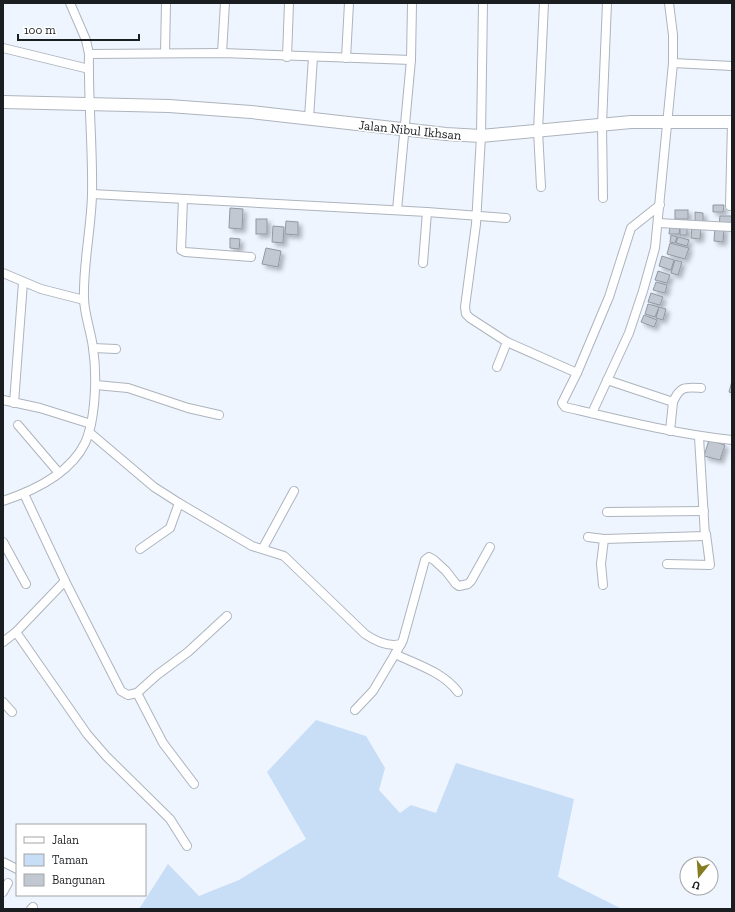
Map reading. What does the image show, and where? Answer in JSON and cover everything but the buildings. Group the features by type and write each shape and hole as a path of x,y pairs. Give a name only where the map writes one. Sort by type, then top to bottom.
{"street":[{"path":"3,501 24,494 59,473 72,462 81,450 91,424 96,385 93,348 84,300 84,281 92,194 89,54 86,40 70,3"},
{"path":"165,53 166,3"},
{"path":"222,53 225,3"},
{"path":"287,57 290,3"},
{"path":"346,58 349,3"},
{"path":"397,210 406,130 411,60 412,3"},
{"path":"483,3 482,136 474,248 465,308 466,314 507,342 577,373"},
{"path":"542,187 538,131 544,3"},
{"path":"603,198 602,124 607,3"},
{"path":"592,413 629,333 643,292 655,248 660,205 666,121 673,64 673,35 669,3"},
{"path":"3,48 89,69"},
{"path":"89,54 222,53 287,57 411,60"},
{"path":"309,118 313,57"},
{"path":"673,64 732,66"},
{"name":"Jalan Nibul Ikhsan","path":"3,102 169,106 309,118 406,130 482,136 602,124 666,121 732,122"},
{"path":"730,206 732,122"},
{"path":"92,194 397,210 506,218"},
{"path":"183,199 181,250 185,252 251,257"},
{"path":"660,205 631,228 609,297 577,373 562,403 565,407 699,437 732,440"},
{"path":"423,263 427,212"},
{"path":"658,223 732,227"},
{"path":"3,273 23,282 63,296 84,300"},
{"path":"14,403 18,331 23,282"},
{"path":"497,367 507,342"},
{"path":"93,348 116,349"},
{"path":"607,380 673,402"},
{"path":"96,385 128,388 188,408 218,416"},
{"path":"670,430 673,402 678,392 682,389 701,388"},
{"path":"3,400 40,408 91,424"},
{"path":"18,425 59,473"},
{"path":"89,432 154,487 178,503 252,546 263,548 284,556 371,638 391,645 401,644"},
{"path":"667,564 710,566 711,562 706,534 699,437"},
{"path":"263,548 294,491"},
{"path":"24,494 65,581 121,691 128,695 137,693 157,675 188,652 227,616"},
{"path":"140,549 170,528 178,503"},
{"path":"607,512 704,511"},
{"path":"588,537 604,539 704,537 706,534"},
{"path":"603,585 601,564 604,539"},
{"path":"3,542 26,584"},
{"path":"355,710 373,691 401,644 411,615 418,582 425,560 429,557 434,560 459,586 471,581 490,547"},
{"path":"3,642 16,632 65,581"},
{"path":"16,632 87,734 106,756 170,819 187,846"},
{"path":"395,654 442,676 452,683 458,692"},
{"path":"137,693 163,743 194,784"},
{"path":"3,702 12,712"},
{"path":"3,862 16,868"},
{"path":"3,892 8,883"}],"green space":[{"path":"316,720 366,736 385,768 379,790 400,813 411,805 436,813 456,763 574,799 558,877 622,909 139,909 168,864 199,896 239,880 306,839 267,772"}]}
